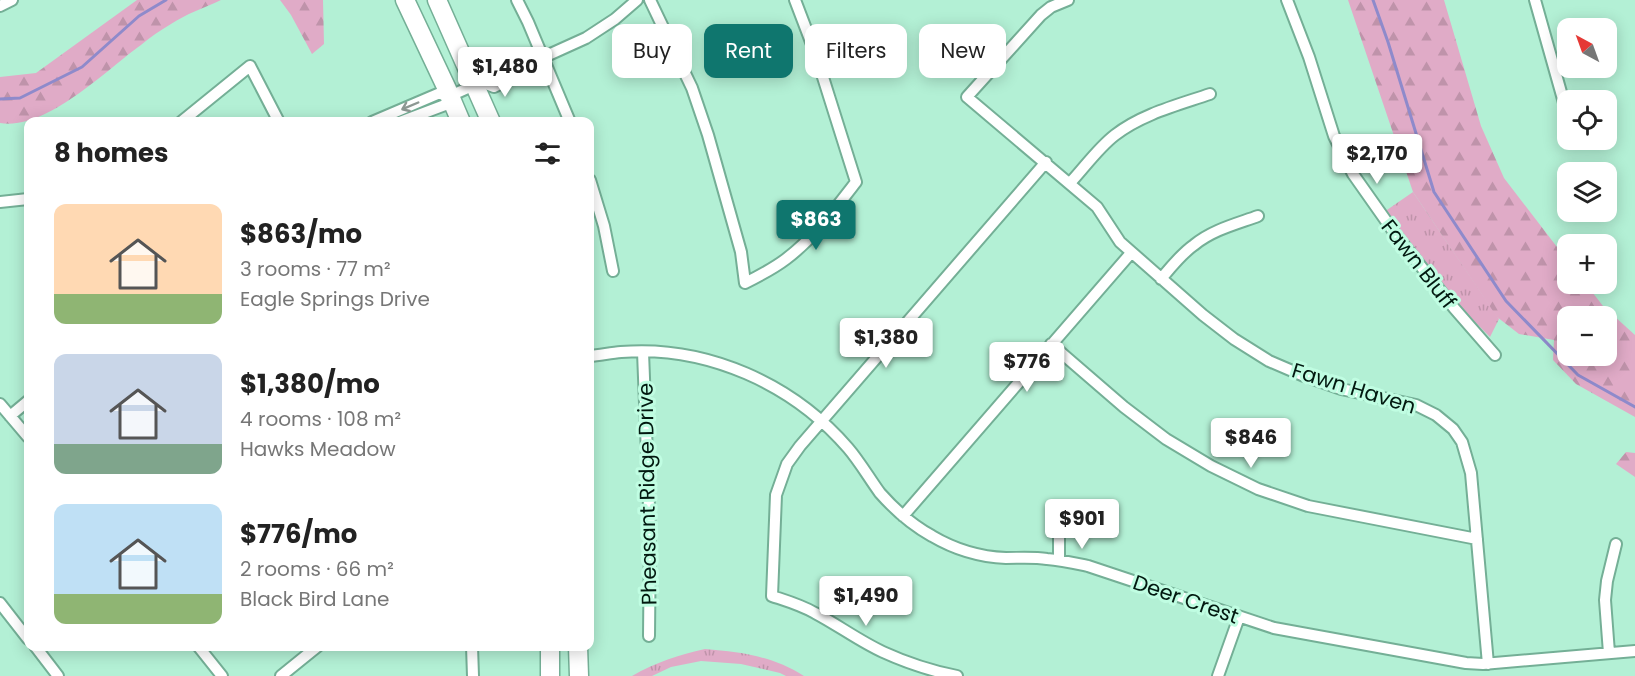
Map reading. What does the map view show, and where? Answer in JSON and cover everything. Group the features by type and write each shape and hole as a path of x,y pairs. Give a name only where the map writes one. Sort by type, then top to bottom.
{"main road":[{"path":"405,0 459,117"},
{"path":"437,0 478,83 490,117"},
{"path":"550,651 550,676"},
{"path":"578,651 579,676"}],"street":[{"path":"517,0 544,57 568,117"},
{"path":"478,83 494,87 526,71 544,57 586,38 615,19 637,0"},
{"path":"650,0 692,88 708,135 741,252 745,283 788,258 806,242 856,182 816,56 795,0"},
{"name":"Fawn Haven","path":"1068,0 1051,7 1041,15 967,97 1097,207 1120,242 1131,253 1218,327 1269,361 1304,376 1341,389 1416,405 1447,423 1462,442 1471,473 1488,664"},
{"name":"Fawn Bluff","path":"1287,0 1335,136 1353,174 1396,235 1495,355"},
{"path":"1535,0 1560,90"},
{"path":"413,117 445,105 449,97 478,83 485,71 521,59 544,57"},
{"path":"187,117 250,66 276,117"},
{"path":"384,117 440,93 449,97"},
{"path":"1070,183 1106,143 1129,126 1149,116 1210,94"},
{"path":"957,676 910,663 882,651 815,613 772,596 775,506 779,484 793,455 1046,162"},
{"path":"594,193 604,226 613,271"},
{"path":"0,202 24,199"},
{"path":"1161,279 1185,252 1204,237 1258,216"},
{"path":"903,516 1131,253"},
{"path":"1051,344 1124,407 1166,439 1211,466 1258,489 1308,506 1477,539"},
{"name":"Deer Crest","path":"594,356 643,351 680,354 736,368 786,394 822,421 849,450 879,492 903,516 935,538 969,552 1005,558 1044,558 1088,566 1274,628 1466,663 1488,664 1635,651"},
{"name":"Pheasant Ridge Drive","path":"643,351 650,521 649,636"},
{"path":"0,404 24,432"},
{"path":"10,416 24,404"},
{"path":"1059,535 1059,560"},
{"path":"1609,652 1605,600 1616,544"},
{"path":"0,603 24,634"},
{"path":"1218,676 1239,616"},
{"path":"39,651 58,676"},
{"path":"202,651 222,676"},
{"path":"281,676 312,651"},
{"path":"472,651 473,676"}],"green space":[{"path":"137,0 221,0 159,31 93,83 56,108 39,117 24,117 24,121 0,123 0,77 36,73"},
{"path":"280,0 323,0 324,44 312,54 291,15"},
{"path":"1348,0 1444,0 1481,126 1504,178 1557,247 1557,294 1594,294 1603,306 1557,306 1557,364 1553,360 1554,340 1519,334 1497,317 1413,192"},
{"path":"1413,192 1499,319 1490,337 1470,317 1384,212"},
{"path":"1617,319 1635,335 1635,417 1576,384 1559,366 1617,366"},
{"path":"1626,452 1635,453 1635,477 1616,464"},
{"path":"705,649 768,659 804,676 786,676 741,664 701,661 671,667 652,676 632,676 668,660"}],"waterway":[{"path":"0,99 20,98 82,67 139,16 166,0"},
{"path":"1373,0 1434,192 1506,301 1578,375 1635,407"}]}
